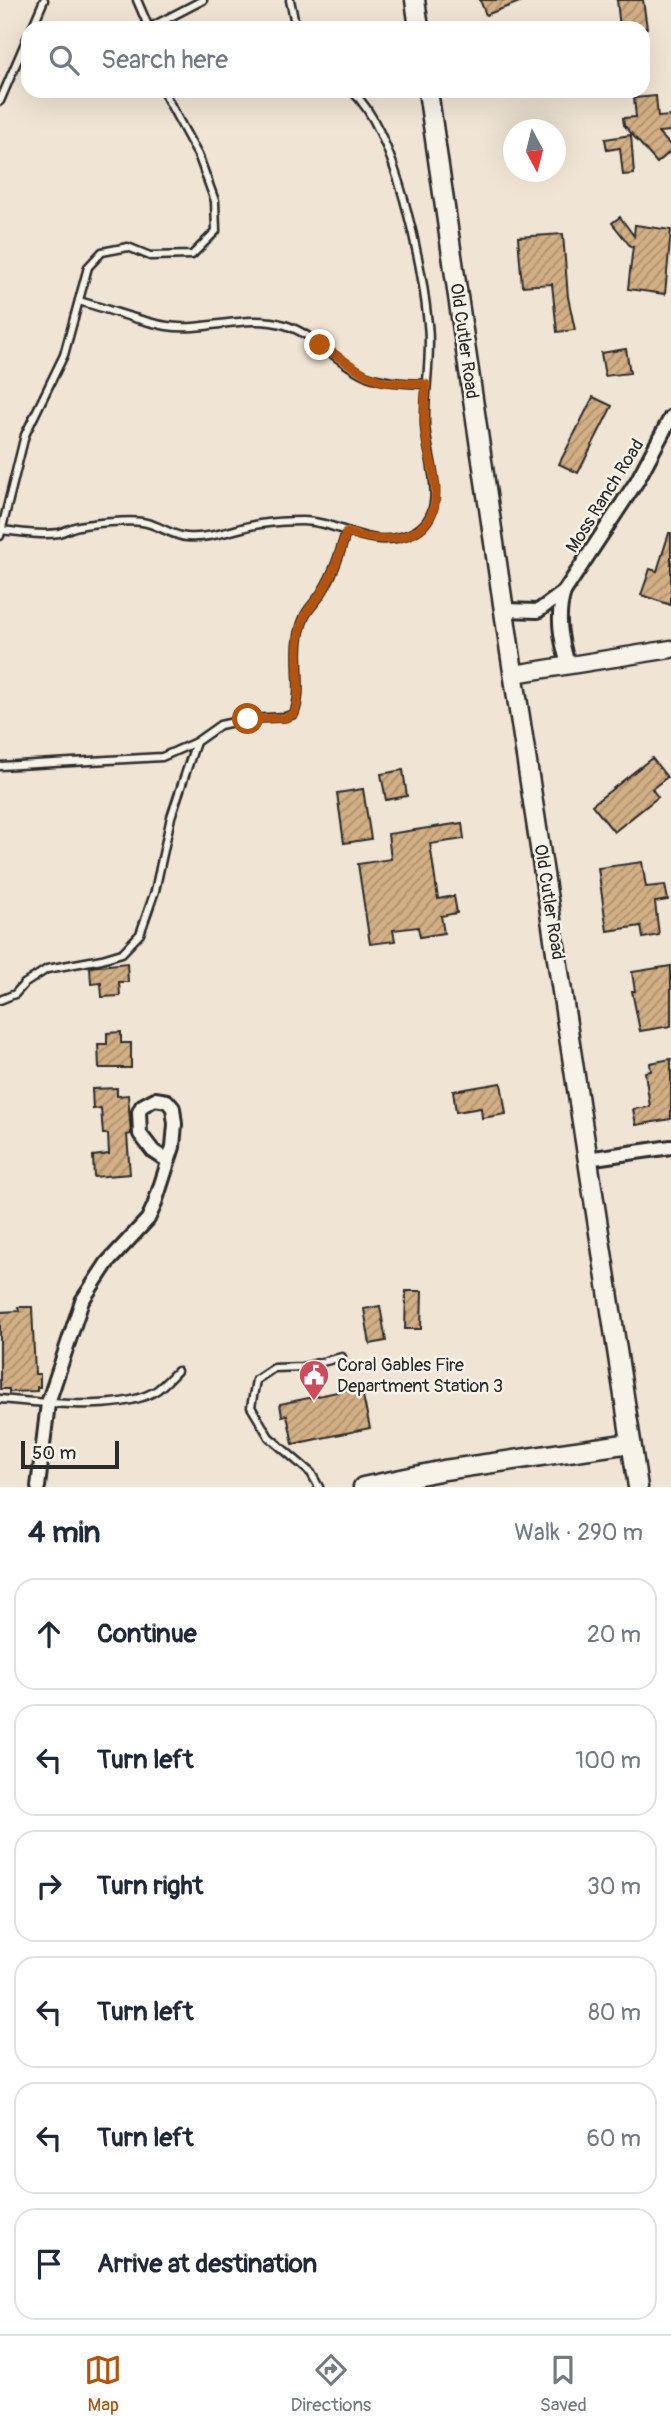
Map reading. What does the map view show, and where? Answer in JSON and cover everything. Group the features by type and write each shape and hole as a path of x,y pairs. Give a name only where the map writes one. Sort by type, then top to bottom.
{"main road":[{"path":"415,0 418,21"},
{"name":"Old Cutler Road","path":"429,98 638,1487"},
{"path":"363,1487 444,1470 632,1443"}],"street":[{"name":"Moss Ranch Road","path":"504,610 538,611 564,592 637,481 671,417"},
{"name":"Moss Ranch Road","path":"564,592 560,626 568,664"},
{"path":"514,674 671,649"},
{"path":"38,1487 48,1403 86,1294 107,1263 148,1219 173,1147 174,1112 171,1103 155,1099 142,1106 139,1112 140,1134 153,1151 168,1161"},
{"path":"587,1159 671,1147"}],"lane":[{"path":"35,21 44,0"},
{"path":"137,0 146,21"},
{"path":"162,21 203,0"},
{"path":"290,0 294,21"},
{"path":"0,101 21,52"},
{"path":"167,98 199,157 215,201 216,231 192,255 150,256 128,247 102,252 88,267 64,355 25,435 1,533 38,535 61,532 78,526 143,522 187,537 230,533 259,524 305,521 365,538 391,539 412,534 425,522 434,508 436,487 426,437 428,324 415,249 400,188 384,141 373,118 357,98"},
{"path":"79,301 168,326 212,327 252,321 283,324 366,375 385,382 426,384"},
{"path":"0,766 162,757 196,742 220,725 248,719 285,718 294,714 298,703 296,647 304,616 335,570 346,532"},
{"path":"0,1000 15,994 24,984 47,969 122,953 140,934 155,891 171,817 196,742"},
{"path":"319,1487 311,1473 269,1437 251,1407 256,1380 274,1368 302,1367 342,1357"},
{"path":"0,1399 48,1403 113,1403 134,1399 156,1390 177,1371"}],"building":[{"path":"480,0 522,0 522,1 486,15"},
{"path":"617,0 643,0 646,21 619,21"},
{"path":"656,96 658,117 671,116 671,131 658,132 671,146 671,151 657,163 624,125 623,118 636,117 634,98"},
{"path":"631,135 634,174 623,175 620,148 607,150 605,139"},
{"path":"620,217 634,236 635,225 671,230 665,294 628,289 633,246 631,247 612,223"},
{"path":"563,234 568,297 575,330 557,332 552,284 522,286 518,237"},
{"path":"626,349 630,373 605,376 601,353"},
{"path":"593,397 612,406 578,473 559,464"},
{"path":"669,533 671,605 641,595 650,569 657,571"},
{"path":"652,758 667,777 652,789 658,797 614,832 592,805"},
{"path":"403,770 407,796 386,800 381,774"},
{"path":"363,789 371,839 344,843 337,793"},
{"path":"462,823 464,839 430,844 438,899 454,896 457,913 441,916 444,933 420,937 418,927 393,930 395,941 370,944 358,864 391,859 388,834"},
{"path":"642,862 646,887 665,885 668,900 655,902 659,935 643,938 641,926 607,931 598,868"},
{"path":"127,963 128,982 119,982 120,996 102,997 101,983 91,984 90,967"},
{"path":"671,966 671,1026 640,1031 632,991 635,991 632,972"},
{"path":"121,1032 121,1043 131,1043 131,1068 99,1068 98,1044 107,1044 107,1033"},
{"path":"671,1059 671,1119 636,1125 633,1109 650,1107 645,1072 651,1071 650,1063"},
{"path":"501,1083 506,1114 482,1118 481,1108 456,1112 453,1091"},
{"path":"117,1088 117,1096 128,1095 130,1174 94,1177 93,1156 109,1154 108,1134 103,1134 101,1108 93,1109 92,1089"},
{"path":"406,1291 422,1291 421,1329 405,1329"},
{"path":"380,1306 386,1341 370,1344 364,1309"},
{"path":"18,1307 32,1307 35,1374 40,1374 40,1387 37,1387 37,1391 9,1392 9,1389 0,1389 0,1312 19,1311"},
{"path":"361,1387 370,1428 293,1444 287,1415 282,1416 280,1404"}],"place":[{"name":"Coral Gables Fire Department Station 3","path":"314,1402"}],"route":[{"path":"248,719 285,718 294,714 298,703 296,647 304,616 335,570 346,532 365,538 391,539 412,534 425,522 434,508 436,487 426,437 426,384 385,382 348,365 320,345"}]}
